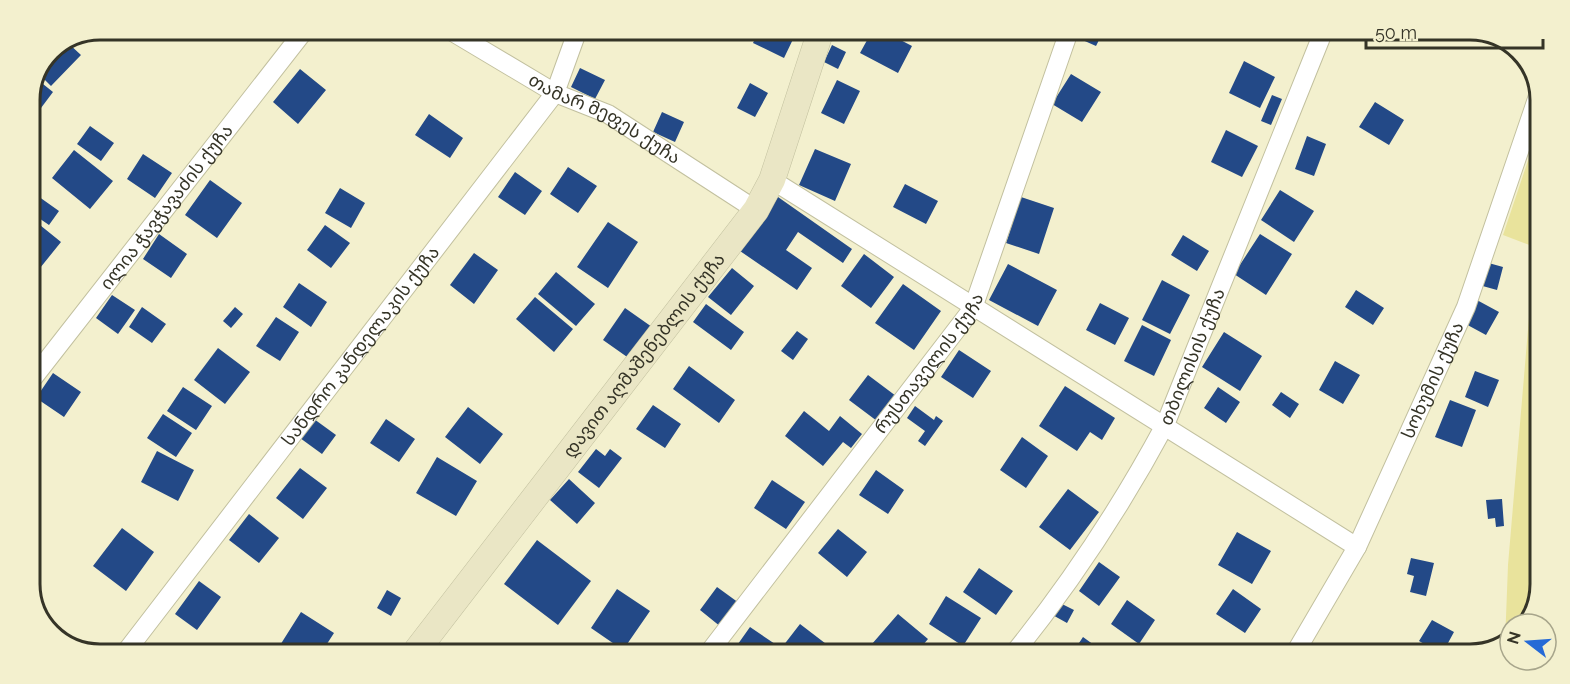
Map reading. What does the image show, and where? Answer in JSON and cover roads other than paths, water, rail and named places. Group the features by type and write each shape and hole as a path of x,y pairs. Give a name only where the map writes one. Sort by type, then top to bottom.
{"street":[{"name":"ილია ჭავჭავაძის ქუჩა","path":"41,368 297,40"},
{"name":"თამარ მეფეს ქუჩა","path":"466,40 555,93 608,114 756,210"},
{"name":"სანდრო კანდელაკის ქუჩა","path":"132,644 555,93 574,40"},
{"name":"დავით აღმაშენებლის ქუჩა","path":"422,644 756,210 772,180 818,40"},
{"name":"რუსთაველის ქუჩა","path":"715,644 973,308 1066,40"},
{"name":"თბილისის ქუჩა","path":"1021,644 1058,598 1138,474 1165,424 1320,40"},
{"name":"სოხუმის ქუჩა","path":"1299,644 1357,547 1466,307 1529,122"},
{"path":"772,180 973,308 1165,424 1357,547"}]}
